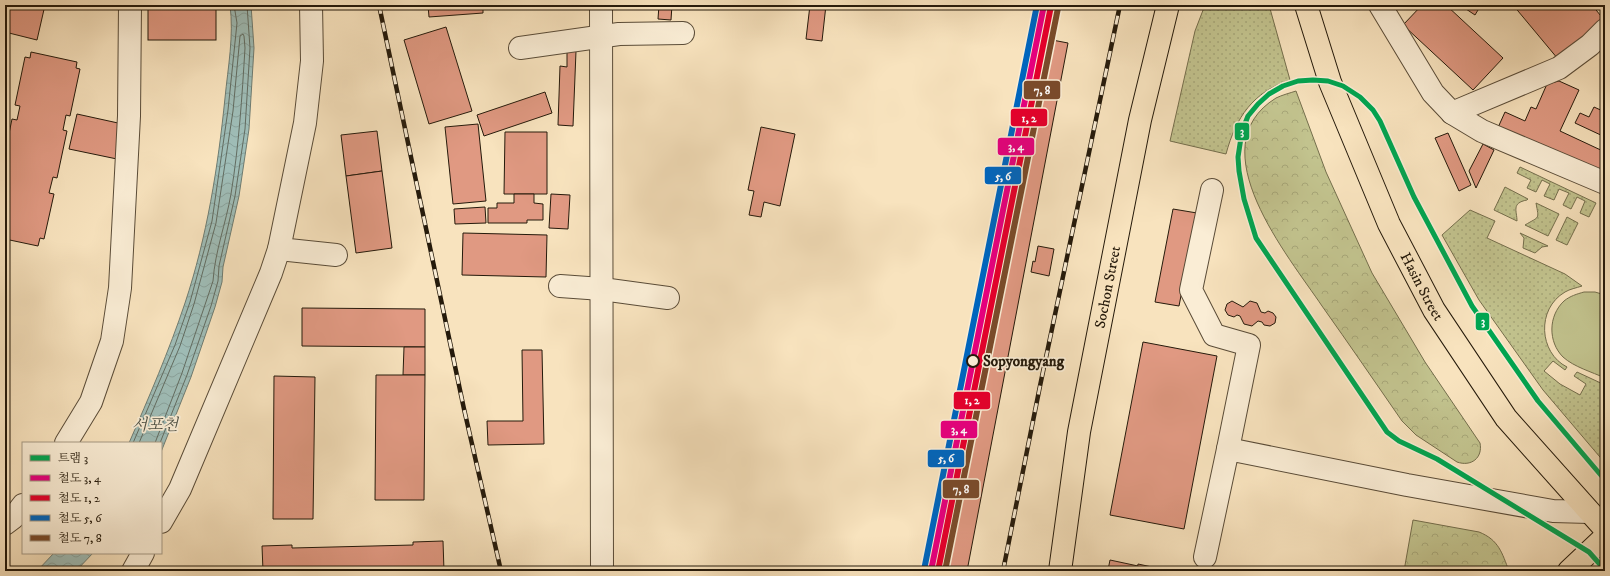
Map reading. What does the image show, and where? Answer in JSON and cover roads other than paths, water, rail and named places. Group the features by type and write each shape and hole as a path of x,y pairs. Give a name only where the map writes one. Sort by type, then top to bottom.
{"main road":[{"name":"Sochon Street","path":"1060,571 1079,432 1140,120 1168,5"},
{"name":"Hasin Street","path":"1306,5 1330,82 1389,224 1434,310 1506,418 1605,529"},
{"path":"1569,571 1605,538"},
{"path":"1584,571 1605,538"}],"street":[{"path":"67,442 91,402 112,341 119,296 129,116 130,5"},
{"path":"162,520 180,489 271,273 279,249 305,123 312,61 311,5"},
{"path":"601,5 602,571"},
{"path":"1380,5 1433,93 1452,113 1482,131 1605,183"},
{"path":"1452,113 1559,68 1590,45 1605,30"},
{"path":"520,48 619,34 683,33"},
{"path":"1206,557 1249,345 1214,335 1191,290 1212,190"},
{"path":"279,249 336,255"},
{"path":"560,286 602,289 668,298"},
{"path":"1228,450 1553,511 1589,512"},
{"path":"5,524 13,518 22,506"},
{"path":"133,571 142,554"}],"water":[{"name":"서포천","path":"230,5 251,5 254,48 249,129 239,196 223,267 222,282 215,307 191,377 162,450 162,442 129,442 179,321 200,253 211,202 219,150 229,63 231,17"},
{"path":"53,554 92,554 76,571 37,571"}],"railway":[{"path":"379,5 464,409 501,571"},
{"path":"1003,571 1040,386 1120,5"}],"tram line":[{"name":"3","path":"1605,480 1538,401 1472,306 1414,197 1380,121 1373,110 1360,97 1343,86 1328,81 1298,81 1283,86 1269,94 1248,116 1242,131 1238,157 1244,199 1256,238 1387,432 1399,441 1437,459 1589,552 1605,570"}],"place":[{"name":"Sopyongyang","path":"973,361"}]}
